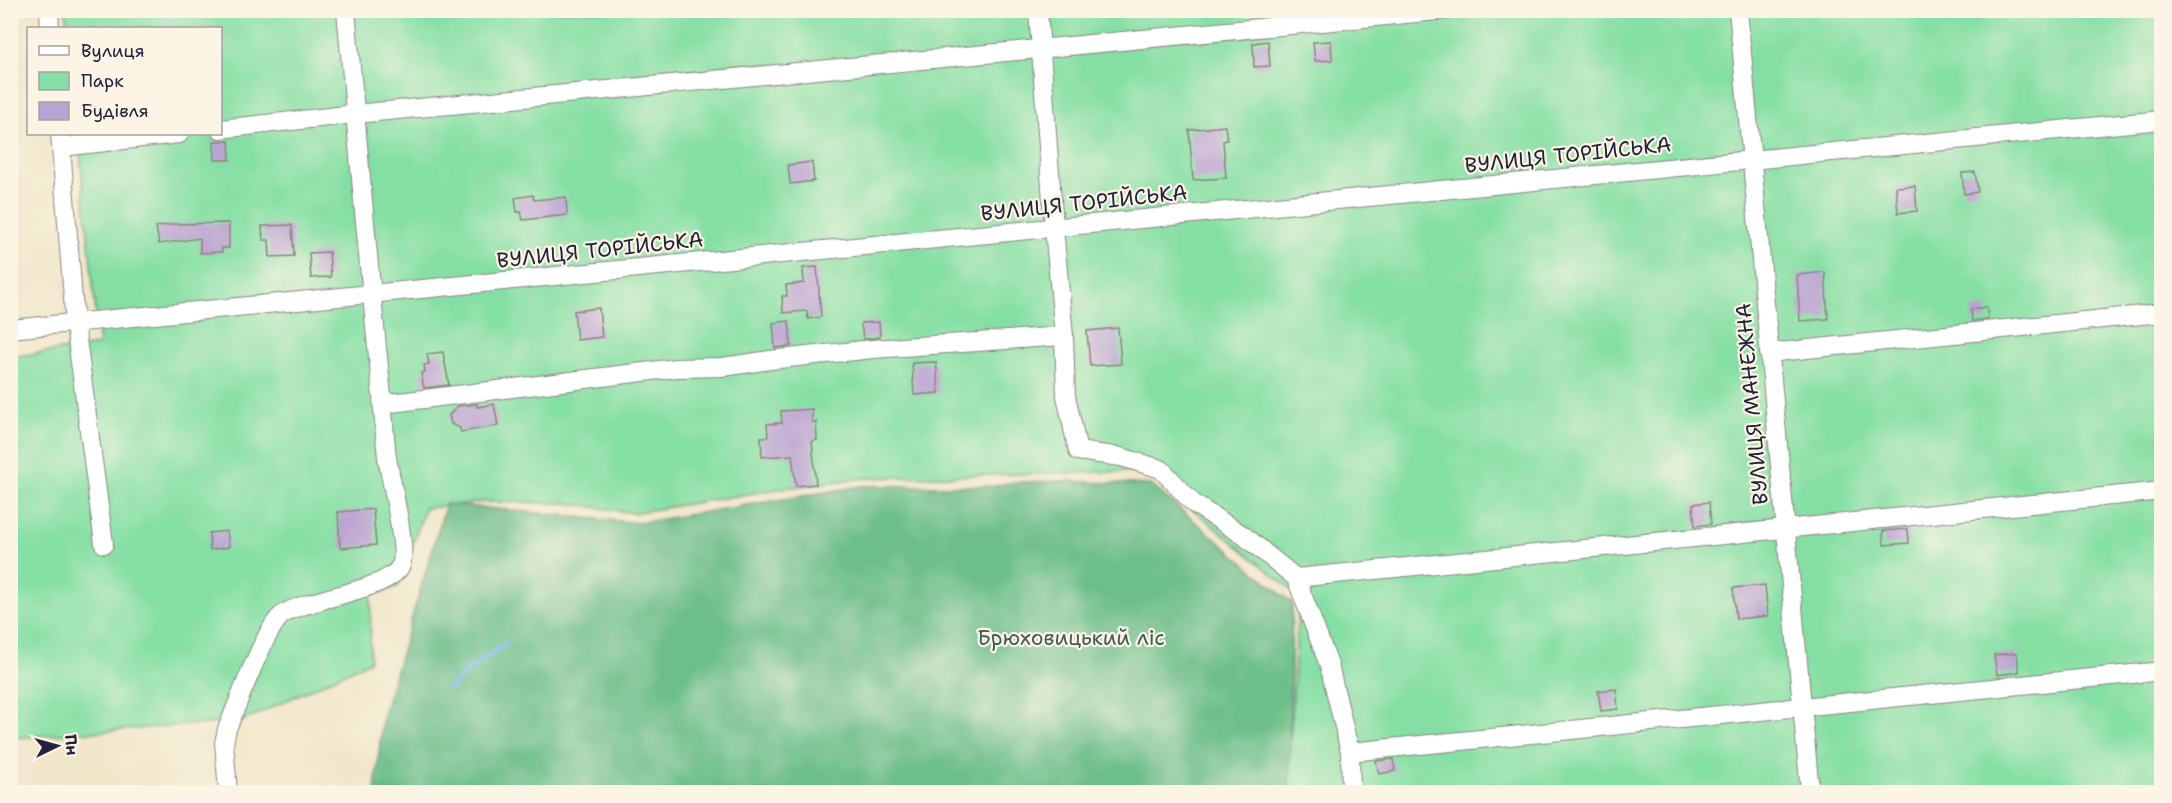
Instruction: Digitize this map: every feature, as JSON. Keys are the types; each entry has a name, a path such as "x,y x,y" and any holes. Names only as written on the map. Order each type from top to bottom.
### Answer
{"street":[{"path":"49,10 51,27"},
{"path":"228,792 224,759 227,729 263,644 276,621 292,609 344,594 383,579 397,571 402,562 402,543 387,456 346,10"},
{"path":"1038,10 1064,336 1066,396 1078,451 1121,457 1161,469 1194,504 1242,535 1296,578 1329,665 1350,752 1351,792"},
{"path":"222,129 355,114 1448,10"},
{"name":"ВУЛИЦЯ МАНЕЖНА","path":"1738,10 1810,792"},
{"name":"ВУЛИЦЯ ТОРІЙСЬКА","path":"10,329 2162,120"},
{"path":"104,544 75,324 60,140 159,135"},
{"path":"1769,353 2162,313"},
{"path":"383,404 676,368 723,367 873,349 1064,336"},
{"path":"1296,578 2162,491"},
{"path":"1350,752 2162,671"}],"green space":[{"path":"66,11 2161,11 2161,792 1287,792 1299,596 1146,471 864,478 784,488 633,513 567,503 483,502 425,508 398,587 371,595 370,661 243,721 11,738 10,357 99,345 78,135 222,135 222,27 67,27"},
{"name":"Брюховицький ліс","path":"1064,481 1151,485 1292,603 1289,792 375,792 383,714 446,504 639,523 862,486 993,486 1015,482"}],"building":[{"path":"1268,41 1270,66 1254,67 1253,43"},
{"path":"1331,41 1332,60 1315,61 1313,42"},
{"path":"1225,126 1227,140 1223,141 1226,178 1193,180 1189,130"},
{"path":"214,141 229,141 230,160 215,160"},
{"path":"812,162 814,181 790,184 788,165"},
{"path":"1975,172 1978,192 1964,194 1962,173"},
{"path":"1915,186 1917,211 1898,213 1896,187"},
{"path":"533,195 534,200 566,197 567,215 523,220 521,212 517,212 515,198"},
{"path":"229,223 229,248 222,248 222,252 200,253 200,238 159,244 156,227 174,224"},
{"path":"292,225 294,256 270,257 269,240 263,240 262,226"},
{"path":"329,252 331,277 311,278 309,253"},
{"path":"817,267 821,317 808,319 807,311 783,313 782,296 787,296 786,285 804,283 803,268"},
{"path":"1825,272 1828,319 1800,321 1797,275"},
{"path":"1987,307 1988,319 1972,321 1971,309"},
{"path":"599,308 602,337 577,340 574,311"},
{"path":"789,321 791,346 775,348 773,323"},
{"path":"879,322 880,337 863,339 861,323"},
{"path":"1118,328 1121,364 1090,366 1087,331"},
{"path":"443,352 449,385 424,388 421,373 425,372 424,365 429,364 427,354"},
{"path":"936,362 939,393 914,395 912,363"},
{"path":"477,404 477,407 494,404 498,426 461,432 460,428 451,424 449,415 458,406"},
{"path":"812,409 812,422 816,422 817,440 812,441 816,484 796,486 792,455 762,457 761,437 768,437 767,424 782,423 781,411"},
{"path":"1709,502 1711,524 1695,526 1693,504"},
{"path":"373,509 376,545 340,548 338,512"},
{"path":"1908,529 1909,543 1884,545 1883,531"},
{"path":"227,531 229,547 210,550 209,533"},
{"path":"1765,585 1768,616 1736,619 1733,588"},
{"path":"2017,653 2019,672 1997,675 1994,655"},
{"path":"1616,689 1618,709 1601,711 1598,691"},
{"path":"1393,759 1395,771 1379,774 1376,761"}],"waterway":[{"path":"449,689 469,669 507,643"}]}
